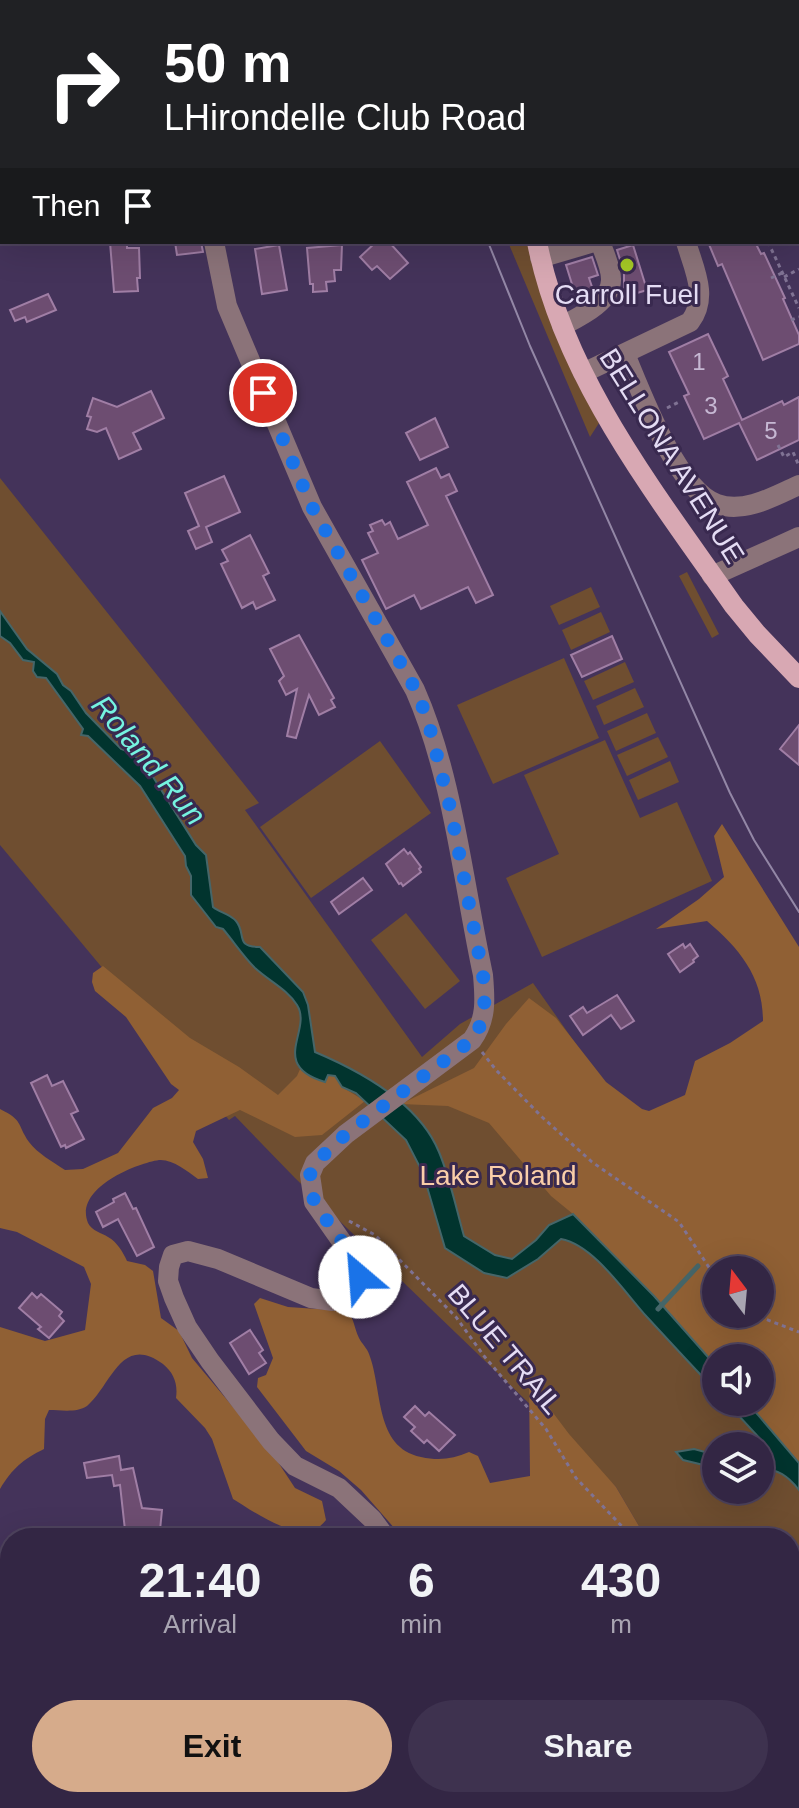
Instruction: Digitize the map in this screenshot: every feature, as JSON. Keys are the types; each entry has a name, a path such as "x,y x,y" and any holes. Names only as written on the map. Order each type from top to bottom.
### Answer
{"main road":[{"name":"BELLONA AVENUE","path":"538,250 562,326 583,373 616,431 712,576 757,634 799,678"}],"street":[{"path":"214,244 227,306 312,507 413,685 427,717 450,807 486,1003 483,1019 472,1040 346,1134 315,1163 310,1175 314,1202 354,1259 360,1277 353,1296 333,1301 311,1298 218,1259 188,1251 173,1255 168,1281 187,1327 271,1441 295,1466 339,1488 379,1528"},
{"path":"538,250 582,244"},
{"path":"562,326 591,309 610,286 612,278 598,244"},
{"path":"583,373 690,322 696,314 700,289 687,244"},
{"path":"625,354 678,467 703,497 718,505 739,506 760,503 799,485"},
{"path":"712,576 799,537"}],"path":[{"path":"769,244 799,308"},
{"path":"771,278 799,269"},
{"path":"791,320 799,317"},
{"path":"778,445 784,457 793,452 799,466"},
{"path":"472,1040 514,1089 592,1162 679,1222 702,1257"},
{"name":"BLUE TRAIL","path":"323,1218 332,1216 359,1224 375,1235 456,1317 484,1356 546,1429 576,1478 624,1528"},
{"path":"774,1322 799,1332"}],"green space":[{"path":"509,244 529,244 558,335 599,423 590,437"},
{"name":"Lake Roland","path":"0,478 259,803 245,810 422,1057 460,1024 533,983 642,1138 799,1020 799,1528 640,1528 616,1487 295,1178 235,1116 229,1120 0,845"},
{"path":"687,572 719,634 712,638 679,576"},
{"path":"591,587 600,607 559,625 550,606"},
{"path":"601,612 610,632 571,650 562,630"},
{"path":"564,658 599,738 493,784 457,705"},
{"path":"625,662 634,682 593,700 584,681"},
{"path":"635,688 644,707 604,725 596,706"},
{"path":"647,713 656,733 616,751 607,731"},
{"path":"658,737 668,757 627,776 617,755"},
{"path":"605,740 640,818 677,802 712,881 542,957 506,878 559,854 524,775"},
{"path":"380,741 431,813 311,898 260,827"},
{"path":"670,761 679,782 638,800 629,780"},
{"path":"406,913 460,981 425,1009 371,940"}],"shaded area":[{"path":"0,611 27,649 57,674 86,713 121,749 132,753 148,769 196,845 206,855 213,907 233,918 244,942 260,947 303,992 315,1052 369,1079 418,1118 439,1152 464,1236 495,1255 512,1259 549,1225 573,1214 654,1296 702,1350 702,1376 608,1271 573,1243 561,1239 538,1259 507,1278 484,1273 445,1248 423,1173 406,1140 356,1093 342,1087 335,1076 328,1075 325,1082 308,1075 299,1066 295,1057 300,1015 293,999 246,959 191,895 191,876 185,856 140,786 88,736 81,735 83,729 46,678 37,677 33,671 34,662 23,660 0,636"},
{"path":"722,824 799,947 799,1463 759,1416 774,1416 774,1344 702,1344 702,1350 654,1296 573,1214 551,1196 489,1123 448,1106 401,1104 474,1068 529,998 556,1018 606,1082 642,1109 649,1111 685,1095 695,1061 763,1021 754,977 730,942 707,921 656,929 724,877 714,836"},
{"path":"103,966 190,1038 278,1095 297,1076 301,1067 313,1078 325,1082 328,1075 335,1076 342,1087 365,1101 322,1135 295,1137 240,1110 196,1131 193,1142 203,1159 208,1178 198,1179 169,1161 148,1162 109,1180 90,1199 86,1211 90,1226 114,1242 127,1261 145,1265 153,1271 161,1318 179,1331 192,1358 274,1456 295,1488 322,1501 326,1520 317,1528 280,1526 233,1499 212,1439 176,1398 176,1383 170,1371 149,1356 127,1358 87,1406 79,1410 49,1410 45,1419 44,1449 19,1465 0,1489 0,1327 45,1341 85,1330 91,1284 84,1267 17,1232 0,1228 0,1109 16,1120 36,1150 65,1170 83,1169 118,1153 153,1108 172,1098 179,1090 171,1084 126,1017 95,991 93,973"},
{"path":"260,1298 288,1307 347,1311 369,1354 383,1415 395,1442 406,1451 428,1458 446,1459 469,1452 478,1456 490,1483 530,1476 529,1381 569,1434 616,1487 640,1528 394,1528 361,1490 339,1471 306,1451 257,1387 258,1378 266,1375 273,1358 254,1304"},
{"path":"739,1416 759,1416 773,1432 754,1432"},
{"path":"774,1434 799,1463 799,1490 774,1471"},
{"path":"694,1449 702,1451 702,1465 683,1460 676,1452"}],"building":[{"path":"110,244 139,248 138,291 114,292"},
{"path":"175,244 201,244 203,252 177,255"},
{"path":"374,244 391,244 408,263 390,279 377,266 372,270 360,257"},
{"path":"709,244 756,244 761,254 764,253 785,298 799,335 799,344 763,360 722,264 718,266"},
{"path":"279,245 287,290 262,294 255,249"},
{"path":"342,245 341,270 334,270 335,281 326,282 327,291 313,292 307,248"},
{"name":"Carroll Fuel","path":"633,245 647,290 624,297 624,272 617,250"},
{"name":"Carroll Fuel","path":"592,257 598,275 589,278 593,290 576,297 566,265"},
{"path":"48,294 56,310 27,322 25,317 15,321 10,310"},
{"path":"708,334 728,376 723,379 742,420 782,401 784,405 799,397 799,440 757,460 739,423 704,439 684,396 689,394 669,352"},
{"path":"151,391 164,418 133,433 141,449 119,459 106,428 97,432 87,429 91,417 87,416 93,398 117,407"},
{"path":"435,418 448,447 420,460 406,433"},
{"path":"436,468 441,478 449,474 457,491 446,496 493,595 476,603 468,587 421,609 414,595 386,609 362,560 378,553 368,533 373,531 370,525 382,520 385,525 390,522 398,539 428,525 407,482"},
{"path":"224,476 240,512 206,527 212,542 196,549 188,531 199,526 185,493"},
{"path":"250,535 269,573 263,576 275,600 256,609 253,602 242,608 221,564 228,561 222,550"},
{"path":"299,635 334,698 331,700 335,707 319,715 309,695 296,738 287,736 297,689 286,695 279,681 284,676 270,649"},
{"path":"612,636 622,659 582,677 571,655"},
{"path":"799,725 799,765 780,749"},
{"path":"404,849 408,854 410,852 421,867 421,872 403,886 386,864"},
{"path":"363,878 372,890 339,914 331,902"},
{"path":"683,944 685,948 690,944 698,956 680,972 668,954"},
{"path":"617,995 634,1021 621,1029 611,1015 583,1035 570,1016 583,1007 587,1013"},
{"path":"47,1075 52,1086 63,1081 78,1111 71,1114 84,1139 66,1148 65,1145 61,1147 31,1083"},
{"path":"125,1193 133,1209 136,1208 154,1247 137,1256 118,1219 103,1227 96,1212"},
{"path":"32,1293 37,1298 41,1294 62,1312 59,1316 64,1321 49,1338 19,1308"},
{"path":"250,1330 263,1350 259,1353 266,1363 249,1374 230,1343"},
{"path":"415,1406 425,1416 429,1412 455,1435 439,1451 411,1431 415,1427 404,1417"},
{"path":"119,1456 121,1470 133,1468 142,1508 162,1510 160,1528 125,1528 120,1485 114,1486 112,1475 87,1478 84,1463"}],"waterway":[{"path":"658,1309 698,1266"}],"tram line":[{"path":"489,244 530,346 730,793 754,840 799,912"}],"place":[{"name":"Carroll Fuel","path":"627,265"}],"route":[{"path":"263,393 312,507 377,627 413,685 427,717 450,807 483,975 486,1003 479,1030 472,1040 346,1134 315,1163 310,1175 314,1202 354,1259 360,1277"}],"water label":[{"name":"Roland Run","path":"149,760"}]}
